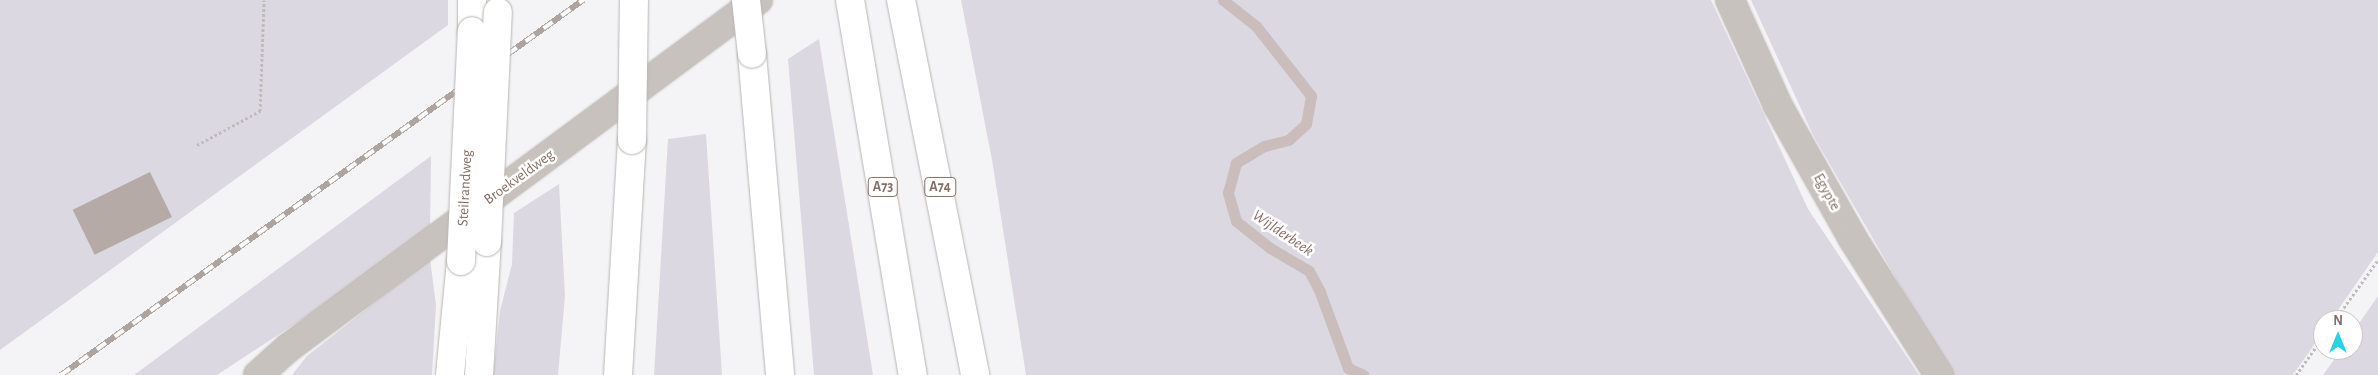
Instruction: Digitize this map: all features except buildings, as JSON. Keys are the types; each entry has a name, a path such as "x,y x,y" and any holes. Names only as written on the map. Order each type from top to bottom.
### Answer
{"main road":[{"name":"Steilrandweg","path":"450,375 461,261 472,0"},
{"path":"618,375 632,140 634,0"},
{"path":"746,0 780,375"},
{"name":"A73","path":"850,0 913,375"},
{"name":"A74","path":"901,0 975,375"},
{"name":"Steilrandweg","path":"480,375 498,6"}],"street":[{"name":"Broekveldweg","path":"258,375 296,342 758,0"},
{"name":"Egypte","path":"1730,0 1783,114 1853,239 1939,375"}],"path":[{"path":"197,145 260,111 264,0"},
{"path":"2342,310 2378,260"},
{"path":"2296,375 2313,351"}],"shaded area":[{"path":"0,0 448,0 448,25 0,350"},
{"path":"961,0 1711,0 1808,209 1919,375 1026,375 992,160"},
{"path":"1751,0 2378,0 2378,252 2338,310 2313,310 2313,346 2293,375 1952,375 1813,135"},
{"path":"819,39 873,375 814,375 788,59"},
{"path":"706,134 722,375 654,375 668,139"},
{"path":"431,156 430,235 217,375 134,375"},
{"path":"559,184 565,296 558,375 493,375 500,311 512,264 514,213"},
{"path":"430,259 436,305 432,375 292,375 307,356"},
{"path":"2378,296 2378,375 2323,375 2334,360 2363,360 2363,318"}],"waterway":[{"name":"Wijlderbeek","path":"1223,0 1256,26 1311,96 1306,124 1288,140 1264,146 1236,163 1228,193 1236,221 1270,248 1309,271 1320,292 1348,368 1364,375"}],"railway":[{"path":"61,375 583,0"}]}
